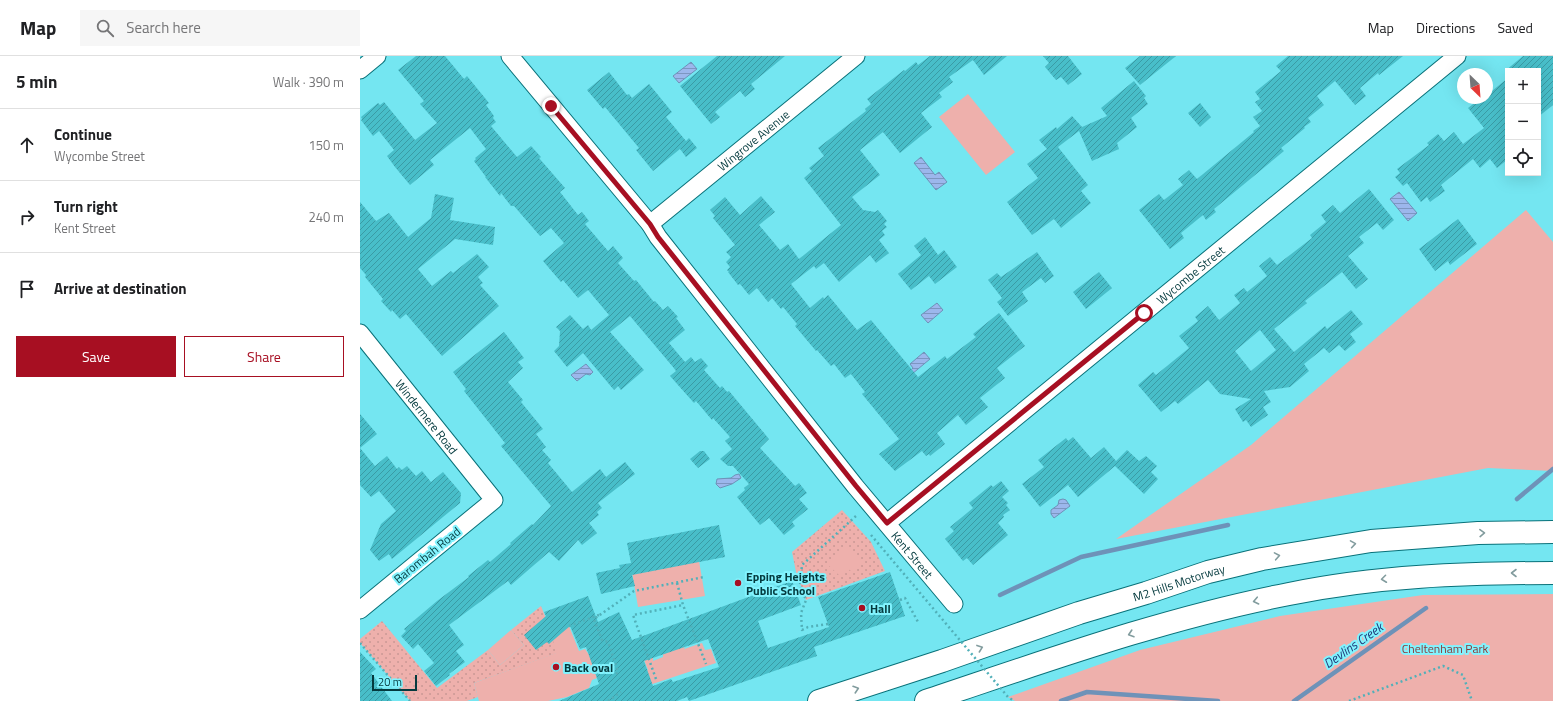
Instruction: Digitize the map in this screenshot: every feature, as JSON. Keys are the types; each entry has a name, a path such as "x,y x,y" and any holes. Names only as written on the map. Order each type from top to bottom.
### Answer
{"highway":[{"name":"M2 Hills Motorway","path":"819,701 942,662 1079,613 1146,593 1208,572 1262,559 1371,541 1478,533 1553,532"},
{"path":"926,701 1163,624 1226,607 1290,593 1342,584 1402,578 1493,573 1553,573"}],"street":[{"path":"360,70 377,56"},
{"name":"Kent Street","path":"510,56 650,224 658,237 856,486 954,604"},
{"name":"Wingrove Avenue","path":"650,224 856,56"},
{"name":"Wycombe Street","path":"887,523 1457,56"},
{"name":"Windermere Road","path":"360,333 494,500"},
{"name":"Barombah Road","path":"360,610 494,500"}],"path":[{"path":"828,624 808,627 802,630 801,612 806,600 800,585 802,564 856,516"},
{"path":"871,535 1008,697 1014,701"},
{"path":"616,674 618,671 608,642 602,640 594,619 634,591 704,578"},
{"path":"677,583 683,605 706,664"},
{"path":"900,600 905,598 918,622"},
{"path":"656,680 633,615 683,605"},
{"path":"569,626 603,614"},
{"path":"360,643 410,701"},
{"path":"1349,701 1442,666 1463,675 1472,701"},
{"path":"608,701 621,692"}],"green space":[{"path":"968,94 1015,152 986,175 939,117"},
{"path":"1526,210 1553,242 1553,471 1488,468 1116,539 1251,445"},
{"path":"842,510 871,542 885,571 806,600 796,572 792,552"},
{"path":"845,546 861,561 851,571 848,569 841,577 827,564"},
{"path":"699,561 705,596 638,607 632,572"},
{"name":"Cheltenham Park","path":"1553,594 1553,701 1015,701 1008,697 1140,650 1280,616 1423,595"},
{"path":"541,606 551,631 557,653 474,683 478,697 467,701 410,701 360,643 360,639 382,621 437,688 488,650 500,665 524,645 511,630"},
{"name":"Back oval","path":"569,626 579,651 585,649 590,656 597,678 592,680 589,688 567,697 548,701 479,701 474,683 556,653 551,631"},
{"path":"511,630 524,645 500,665 488,650"},
{"path":"702,643 705,650 711,649 716,663 622,694 626,677 648,670 642,655 653,658 653,661 663,657 663,654 685,646 684,649"}],"water":[{"path":"691,62 697,69 679,83 673,76"},
{"path":"921,157 935,175 939,172 947,182 936,190 914,163"},
{"path":"1399,192 1417,213 1408,221 1390,199"},
{"path":"937,303 943,310 928,323 921,315"},
{"path":"924,352 930,359 912,374 910,371 913,368 910,364"},
{"path":"586,364 593,372 590,375 586,374 577,381 571,375"},
{"path":"739,474 741,478 732,484 720,488 716,484 717,479 731,478"},
{"path":"1059,500 1066,500 1070,506 1054,518 1051,514 1051,510 1058,505"}],"building":[{"path":"416,56 445,56 464,79 467,76 489,103 486,105 494,116 493,118 496,122 491,126 517,157 531,146 541,157 539,158 565,188 560,192 578,215 582,212 589,221 585,224 608,251 613,246 623,258 618,263 634,281 636,280 654,302 655,301 663,310 668,306 678,317 676,318 685,330 669,343 685,362 691,357 695,362 701,358 708,366 704,370 720,388 722,386 727,392 729,391 769,439 760,448 795,486 799,483 807,493 799,499 808,509 792,522 795,526 784,535 769,518 760,525 737,497 749,484 733,466 728,466 720,459 732,449 725,441 730,437 713,418 712,420 696,401 694,403 670,376 676,371 630,316 610,332 644,370 621,390 618,386 614,390 583,353 567,367 554,351 559,346 560,331 556,327 570,315 583,329 588,325 591,330 609,315 588,290 578,298 563,280 561,282 543,261 564,243 551,228 540,236 514,206 511,206 501,193 500,196 474,161 476,159 475,158 486,149 470,128 430,160 434,165 410,185 395,167 387,156 394,150 379,131 373,136 361,120 361,117 378,103 380,105 384,102 415,140 437,123 420,104 424,101 398,70"},
{"path":"717,56 785,56 751,84 755,89 745,97 740,91 715,112 720,117 711,124 680,86"},
{"path":"930,56 1007,56 984,75 973,60 949,77 953,82 939,93 942,97 921,113 932,127 900,153 883,132 860,150 880,175 852,197 863,210 875,212 878,210 887,221 884,224 887,227 882,231 885,235 879,240 889,253 876,263 870,255 839,282 824,263 816,269 814,266 791,284 810,308 823,297 824,299 828,295 857,330 871,320 918,377 945,356 947,359 976,337 973,334 999,313 1025,346 997,368 1005,378 980,398 988,407 966,425 958,415 937,433 945,444 930,456 929,454 926,456 922,451 895,471 879,454 899,439 862,394 865,392 851,374 845,378 834,364 831,366 795,326 797,324 783,307 781,309 772,298 768,302 757,288 749,295 740,284 738,285 728,272 727,270 730,267 726,262 731,257 726,252 735,245 713,218 715,216 710,210 725,197 740,215 761,196 775,212 759,225 780,250 788,244 799,259 841,225 804,178 812,171 809,168 824,156 818,148 866,111 865,109 871,104 867,99 904,70 905,71 916,62 918,65"},
{"path":"1043,56 1068,56 1082,74 1068,85 1061,77 1056,80 1045,67 1049,63"},
{"path":"1140,56 1176,56 1140,85 1125,68"},
{"path":"1288,56 1403,56 1379,75 1378,73 1360,88 1366,96 1355,105 1335,81 1317,96 1324,105 1308,118 1311,122 1304,127 1305,128 1281,148 1284,151 1214,209 1216,212 1206,220 1203,215 1181,233 1184,238 1170,249 1139,210 1159,194 1164,200 1183,185 1178,179 1189,170 1197,179 1260,126 1253,117 1262,111 1255,102 1260,99 1255,92 1281,71 1276,66"},
{"path":"1523,56 1553,56 1553,105 1541,115 1541,68 1509,68"},
{"path":"609,72 627,95 629,94 632,98 649,84 672,112 666,117 686,141 689,138 697,148 686,157 680,149 653,171 636,150 639,148 605,107 603,109 587,90"},
{"path":"1505,80 1505,161 1497,168 1490,159 1480,168 1473,159 1441,185 1445,191 1430,202 1427,197 1421,202 1407,183 1403,186 1395,177 1400,173 1397,169 1429,145 1427,143 1438,134 1444,141 1454,132 1463,144 1484,128 1468,108 1473,104 1493,104 1493,90"},
{"path":"1134,81 1146,96 1144,98 1148,104 1131,118 1137,127 1117,143 1119,149 1092,161 1079,131 1058,147 1088,185 1081,191 1091,203 1061,228 1054,219 1032,235 1007,202 1038,178 1027,164 1047,149 1039,140 1056,127 1057,129 1072,116 1082,127 1107,116 1101,108"},
{"path":"1200,103 1211,117 1200,127 1188,113"},
{"path":"1369,189 1394,220 1383,230 1377,223 1359,237 1364,243 1348,256 1368,279 1356,289 1342,272 1305,301 1307,303 1274,329 1294,352 1325,326 1327,329 1351,310 1363,324 1350,334 1356,342 1345,351 1339,345 1329,353 1324,348 1304,364 1309,371 1290,387 1264,391 1271,402 1263,407 1268,415 1251,427 1246,420 1243,422 1235,409 1251,399 1220,394 1208,380 1178,404 1175,401 1161,412 1138,385 1153,372 1156,375 1189,348 1179,336 1198,321 1195,317 1208,306 1219,320 1240,303 1234,295 1244,288 1247,292 1267,276 1259,266 1270,257 1277,265 1312,238 1310,235 1326,222 1321,215 1333,205 1340,213","holes":["1260,330 1276,350 1251,371 1235,351"]},
{"path":"435,194 454,198 450,220 495,227 493,245 455,239 418,269 432,286 451,271 453,273 477,254 489,267 478,277 483,283 480,285 499,306 442,356 406,314 400,319 392,310 391,312 381,301 383,299 365,277 366,275 360,268 360,202 376,221 389,213 408,237 431,218"},
{"path":"1458,219 1477,244 1450,265 1448,261 1435,271 1419,249"},
{"path":"925,237 938,255 944,250 957,267 935,284 929,276 911,290 898,274 921,255 914,246"},
{"path":"1037,252 1054,276 1045,283 1041,278 1022,292 1028,301 1008,316 997,302 1002,298 988,280 997,273 1001,277"},
{"path":"1099,272 1112,288 1086,309 1073,292"},
{"path":"504,332 524,358 518,362 523,368 508,382 523,400 521,402 543,429 536,434 546,447 542,450 551,460 548,463 572,492 600,469 606,477 625,462 635,474 598,503 602,508 597,512 599,515 589,523 597,533 582,545 578,540 559,561 549,552 511,585 508,581 449,625 464,645 456,651 465,662 436,686 424,671 434,663 418,644 413,649 401,636 406,631 404,629 488,560 490,562 532,524 533,525 551,506 501,446 505,443 464,391 466,389 453,372"},
{"path":"360,414 377,434 360,448"},
{"path":"1073,437 1091,458 1104,447 1116,461 1127,450 1139,461 1146,456 1157,466 1151,472 1158,479 1144,494 1115,466 1078,497 1068,485 1040,507 1022,484 1044,467 1038,460 1066,438 1068,441"},
{"path":"360,448 375,466 387,456 397,469 399,467 402,470 407,466 416,476 422,471 431,482 443,472 461,493 460,503 392,559 389,554 379,561 370,550 381,524 396,511 379,491 371,497 360,485"},
{"path":"700,451 704,451 710,459 698,468 690,459"},
{"path":"1001,481 1009,491 1002,497 1008,503 1006,505 1010,510 1003,515 1004,517 998,523 1008,535 973,565 967,558 963,561 945,539 954,531 950,527 973,508 969,503 991,485 993,487"},
{"path":"719,525 725,557 632,575 635,586 601,594 596,573 620,568 619,565 631,563 627,543"},
{"path":"890,572 905,616 814,647 817,656 689,701 687,697 677,701 559,701 599,684 586,647 580,649 570,626 549,644 547,642 536,650 524,635 546,616 544,612 588,596 598,622 619,612 632,640 792,581 801,605 758,621 768,648 829,627 818,597","holes":["708,639 719,667 673,682 671,679 653,686 644,661"]},
{"path":"360,652 376,669 371,673 392,701 360,701"}],"waterway":[{"name":"Devlins Creek","path":"1517,499 1553,469"},
{"path":"1000,595 1081,557 1228,525"},
{"name":"Devlins Creek","path":"1294,701 1426,608"},
{"name":"Devlins Creek","path":"1061,701 1087,692 1218,701"}],"place":[{"name":"Epping Heights Public School","path":"738,583"},
{"name":"Hall","path":"862,608"},
{"name":"Back oval","path":"556,667"}],"route":[{"path":"551,106 650,224 658,237 887,523 1144,313"}]}
